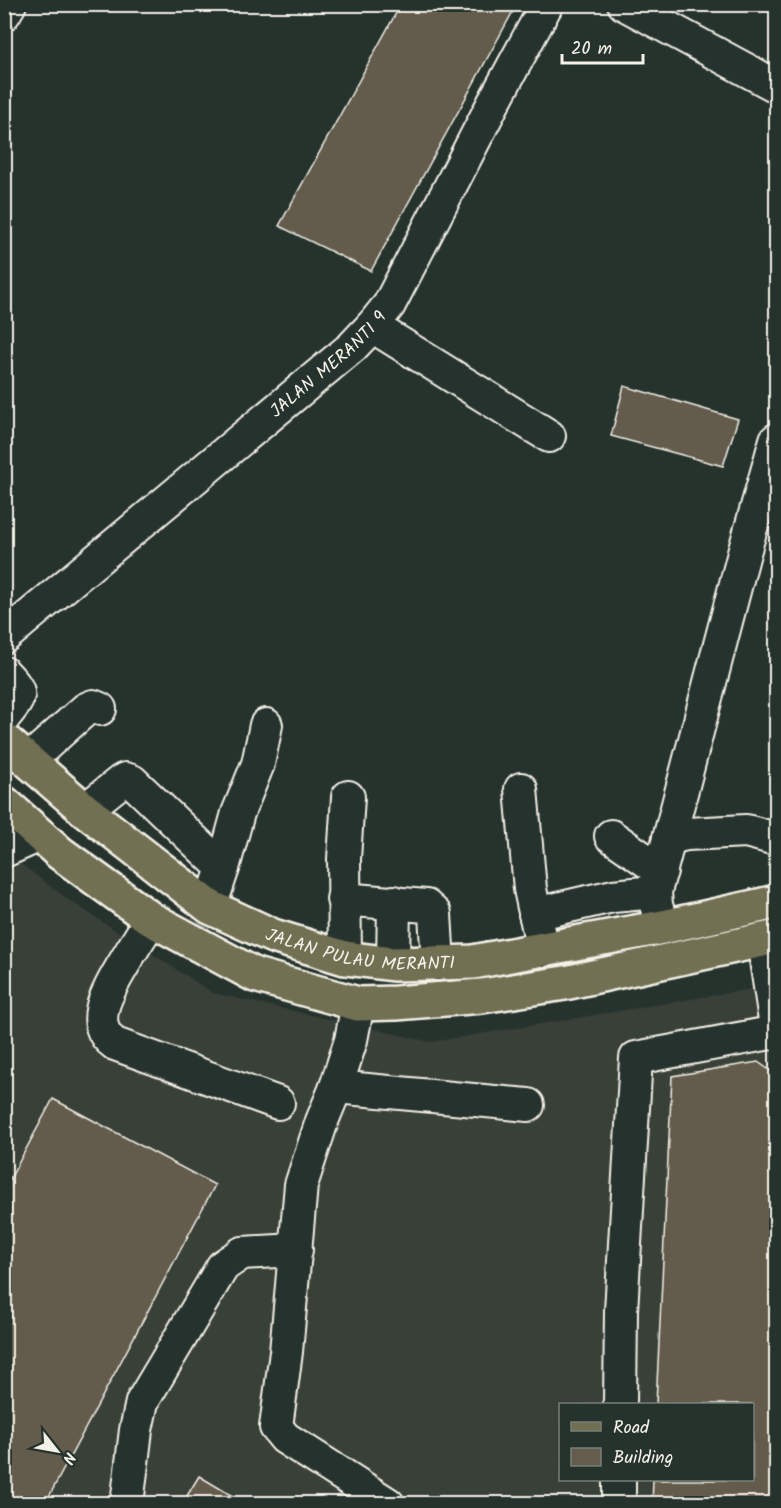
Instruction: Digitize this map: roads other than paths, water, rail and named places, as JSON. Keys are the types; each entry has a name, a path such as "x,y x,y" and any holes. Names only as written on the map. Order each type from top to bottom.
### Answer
{"main road":[{"name":"JALAN PULAU MERANTI","path":"17,750 85,810 210,907 273,936 345,958 393,964 473,962 663,927 777,902"},
{"name":"JALAN PULAU MERANTI","path":"4,803 60,853 151,919 255,975 358,1004 482,996 565,983 770,939"}],"street":[{"path":"4,15 10,4"},
{"name":"JALAN MERANTI 9","path":"4,637 351,347 372,326 389,305 489,110 547,4"},
{"path":"624,4 777,86"},
{"path":"372,326 549,436"},
{"path":"663,927 656,905 658,882 744,553 777,440"},
{"path":"4,673 19,689 20,695 4,717"},
{"path":"17,750 86,709 93,706 100,709"},
{"path":"210,907 238,813 258,764 266,725"},
{"path":"85,810 120,782 125,779 132,781 223,868"},
{"path":"521,789 530,889 543,950"},
{"path":"345,958 343,899 348,797"},
{"path":"669,838 687,834 746,831 777,839"},
{"path":"4,851 40,835"},
{"path":"611,836 658,882"},
{"path":"535,914 612,896 658,882"},
{"path":"343,899 426,906 435,914 438,964"},
{"path":"393,964 394,902"},
{"path":"151,919 106,995 101,1014 103,1033 115,1044 278,1103"},
{"path":"770,939 777,1027"},
{"path":"358,1004 351,1040 301,1185 286,1352 276,1427 285,1438 388,1503"},
{"path":"620,1403 621,1311 636,1058 777,1032"},
{"path":"336,1087 528,1105"},
{"path":"127,1503 136,1430 142,1402 223,1266 242,1253 296,1250"},
{"path":"619,1481 619,1503"}]}
